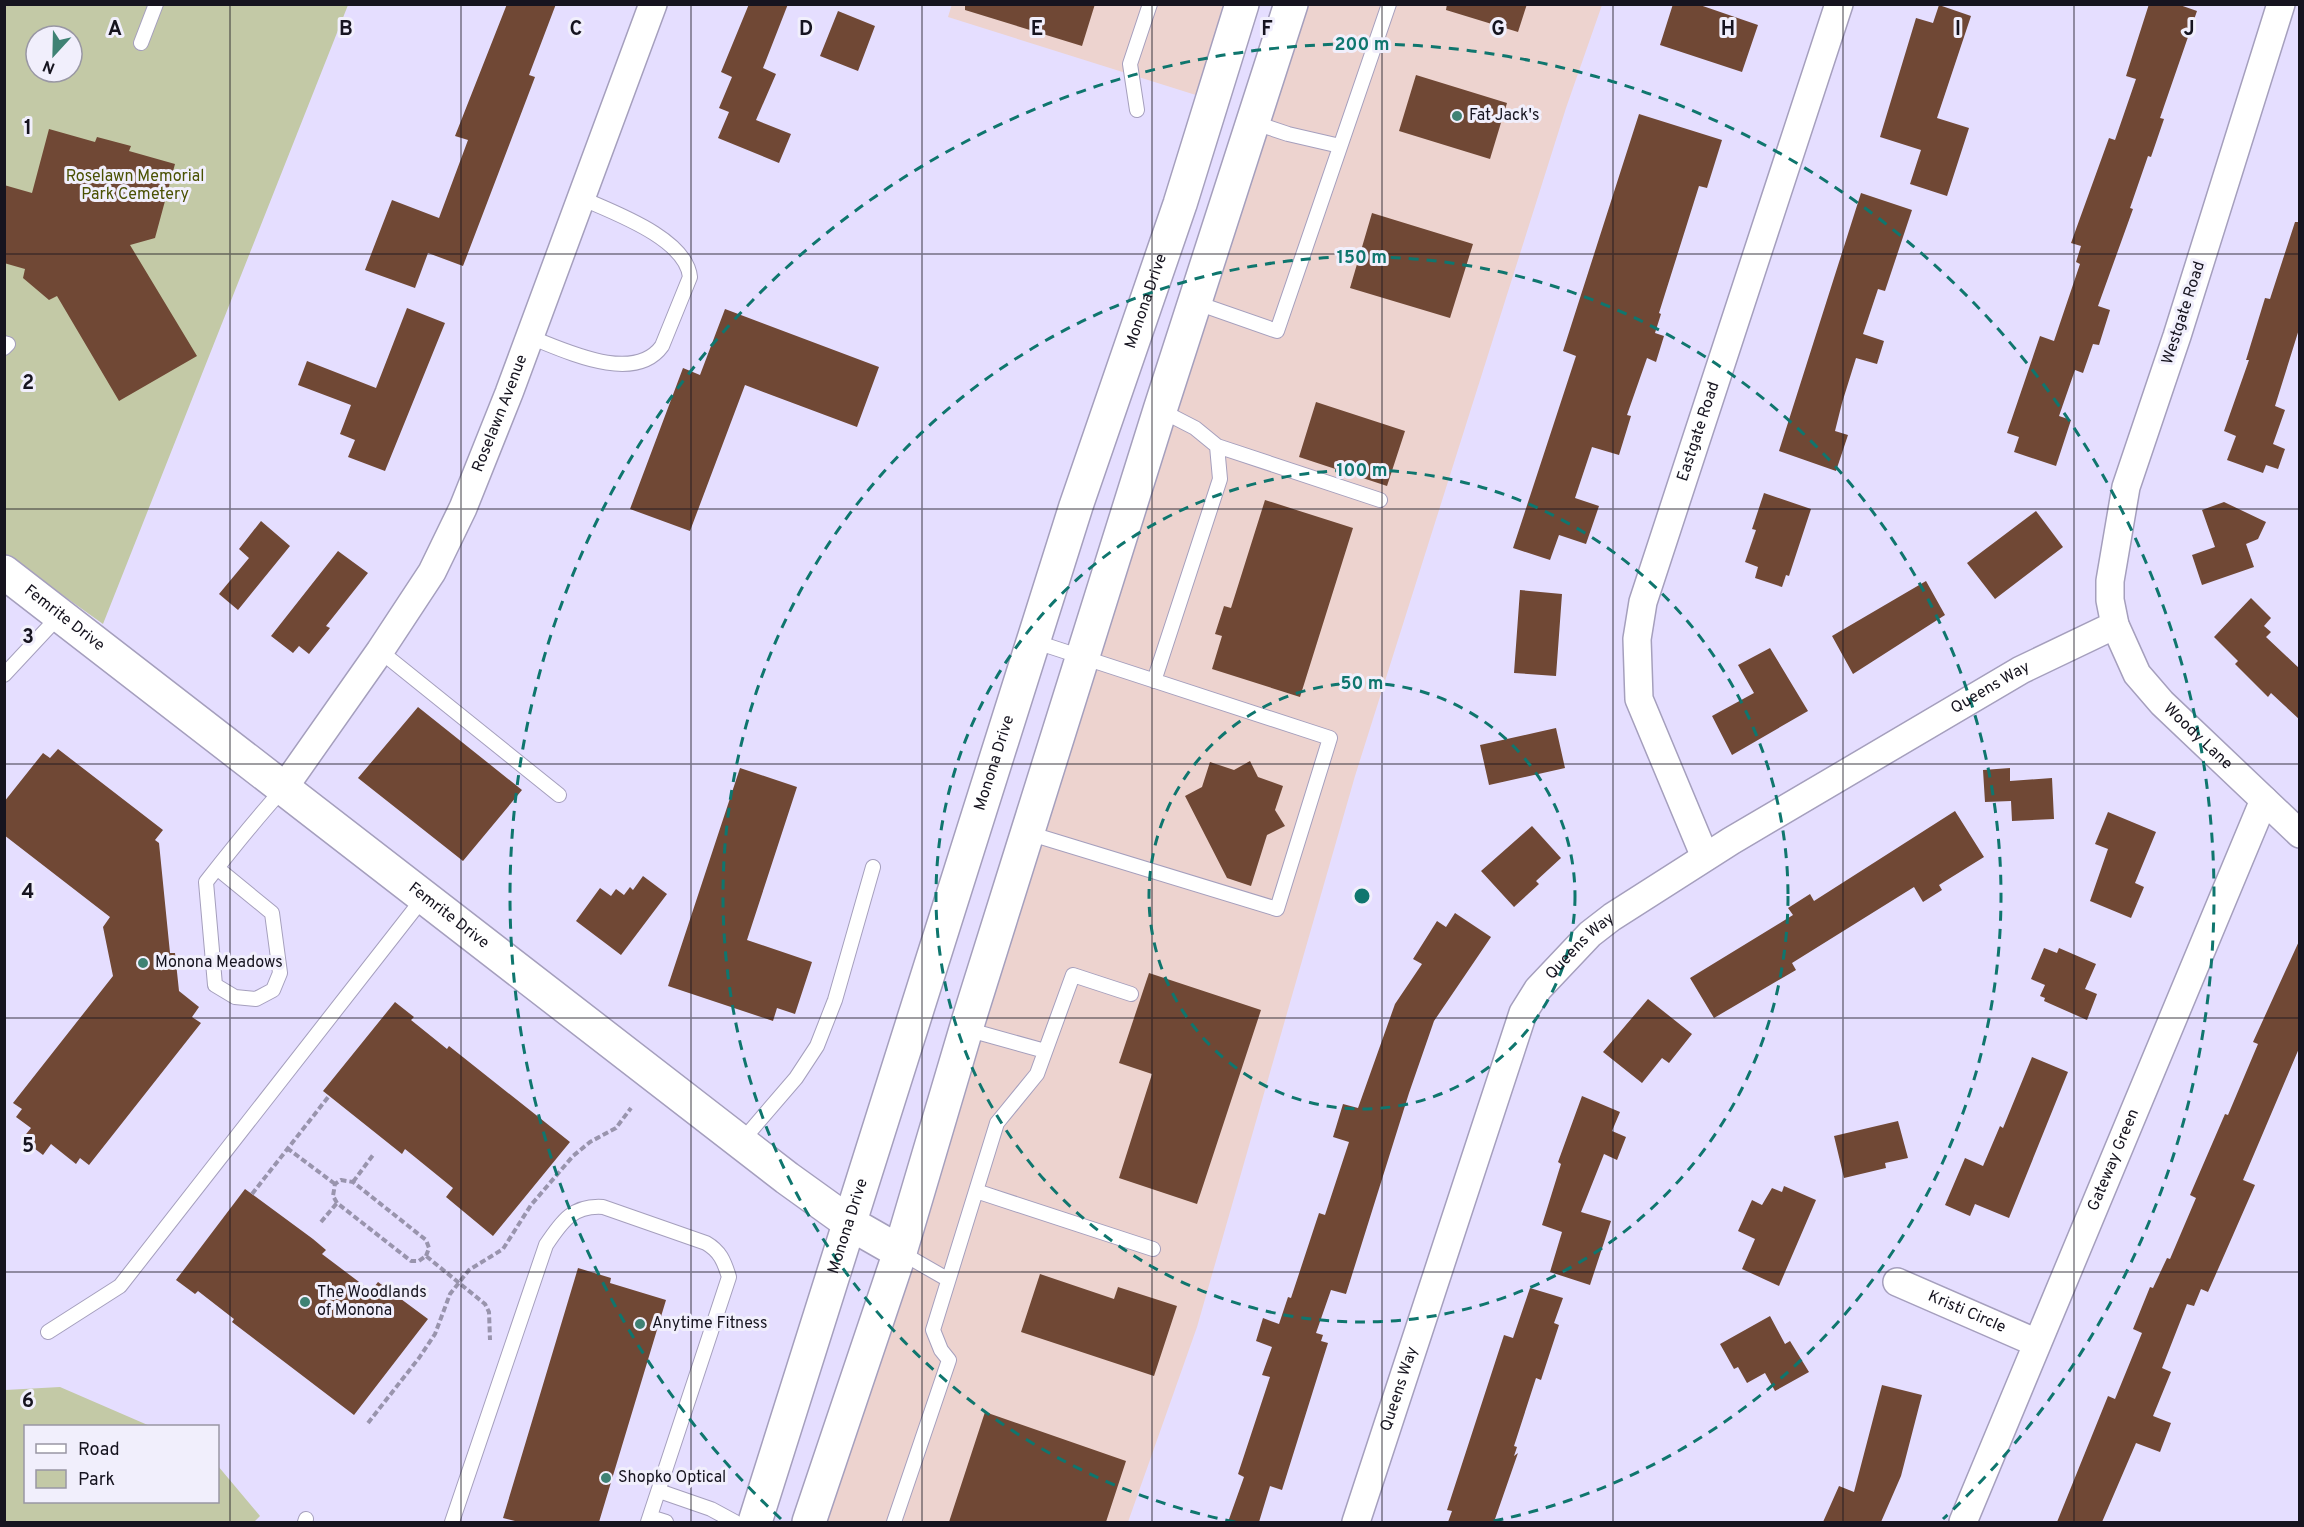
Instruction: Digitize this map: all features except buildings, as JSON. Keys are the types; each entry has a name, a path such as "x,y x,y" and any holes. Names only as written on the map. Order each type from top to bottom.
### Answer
{"street":[{"name":"Roselawn Avenue","path":"283,789 380,651 432,572 463,508 530,336 653,4"},
{"name":"Monona Drive","path":"755,1522 1076,506 1180,204 1242,4"},
{"path":"809,1522 900,1252 966,1029 1082,658 1291,4"},
{"name":"Eastgate Road","path":"1706,857 1639,699 1637,639 1643,602 1839,4"},
{"name":"Westgate Road","path":"2115,625 2110,581 2126,487 2177,336 2280,4"},
{"name":"Femrite Drive","path":"4,572 741,1142 851,1224 900,1252"},
{"name":"Queens Way","path":"1356,1522 1523,1013 1538,989 1590,934 1706,857 2021,670 2115,625"},
{"name":"Woody Lane","path":"2115,625 2137,674 2162,704 2300,834"},
{"name":"Gateway Green","path":"1963,1522 2264,800"},
{"name":"Kristi Circle","path":"1897,1282 2037,1343"}],"lane":[{"path":"141,44 156,4"},
{"path":"1137,110 1130,64 1150,4"},
{"path":"1194,302 1277,331 1389,4"},
{"path":"1252,122 1288,134 1340,146"},
{"path":"530,336 586,359 608,363 642,360 656,354 662,346 690,276 683,260 661,240 637,223 581,198"},
{"path":"4,343 8,344 4,348"},
{"path":"1160,410 1195,428 1217,446 1380,500"},
{"path":"1154,681 1220,479 1217,446"},
{"path":"4,675 60,615"},
{"path":"1028,832 1276,909 1330,738 1033,641"},
{"path":"380,651 559,795"},
{"path":"217,868 272,913 280,973 273,990 256,999 235,998 216,985 206,882 217,868 283,789"},
{"path":"741,1142 796,1078 817,1046 835,1000 873,867"},
{"path":"48,1332 120,1286 424,897"},
{"path":"894,1522 949,1360 941,1350 933,1330 997,1123 1037,1074 1073,975 1131,994"},
{"path":"966,1029 1045,1052"},
{"path":"976,1191 1153,1249"},
{"path":"452,1522 546,1245 559,1225 587,1206 603,1208 706,1243 716,1249 724,1260 729,1277 726,1293 649,1520 666,1522"},
{"path":"900,1252 947,1279"},
{"path":"659,1491 711,1509 735,1522"}],"path":[{"path":"252,1194 329,1096"},
{"path":"368,1423 435,1334 450,1294 459,1282 483,1259 503,1250 531,1205 573,1156 590,1142 616,1128 631,1108"},
{"path":"287,1148 335,1184"},
{"path":"353,1182 373,1155"},
{"path":"341,1180 353,1182 426,1240 429,1248 426,1256 419,1261 411,1261 337,1203 333,1196 335,1184 341,1180"},
{"path":"321,1222 337,1203"},
{"path":"426,1256 485,1304 493,1350 505,1367"}],"shaded area":[{"path":"952,4 1242,5 1199,96 948,17"},
{"path":"1291,5 1602,5 1566,108 1355,776 1197,1327 1128,1522 809,1522"}],"green space":[{"name":"Roselawn Memorial Park Cemetery","path":"5,5 348,5 103,624 5,554"},
{"path":"60,1387 148,1425 24,1425 24,1503 219,1503 219,1467 260,1516 254,1522 5,1522 5,1390"}],"place":[{"name":"Fat Jack's","path":"1457,116"},
{"name":"Monona Meadows","path":"143,963"},
{"name":"The Woodlands of Monona","path":"305,1302"},
{"name":"Anytime Fitness","path":"640,1324"},
{"name":"Shopko Optical","path":"606,1478"}]}
